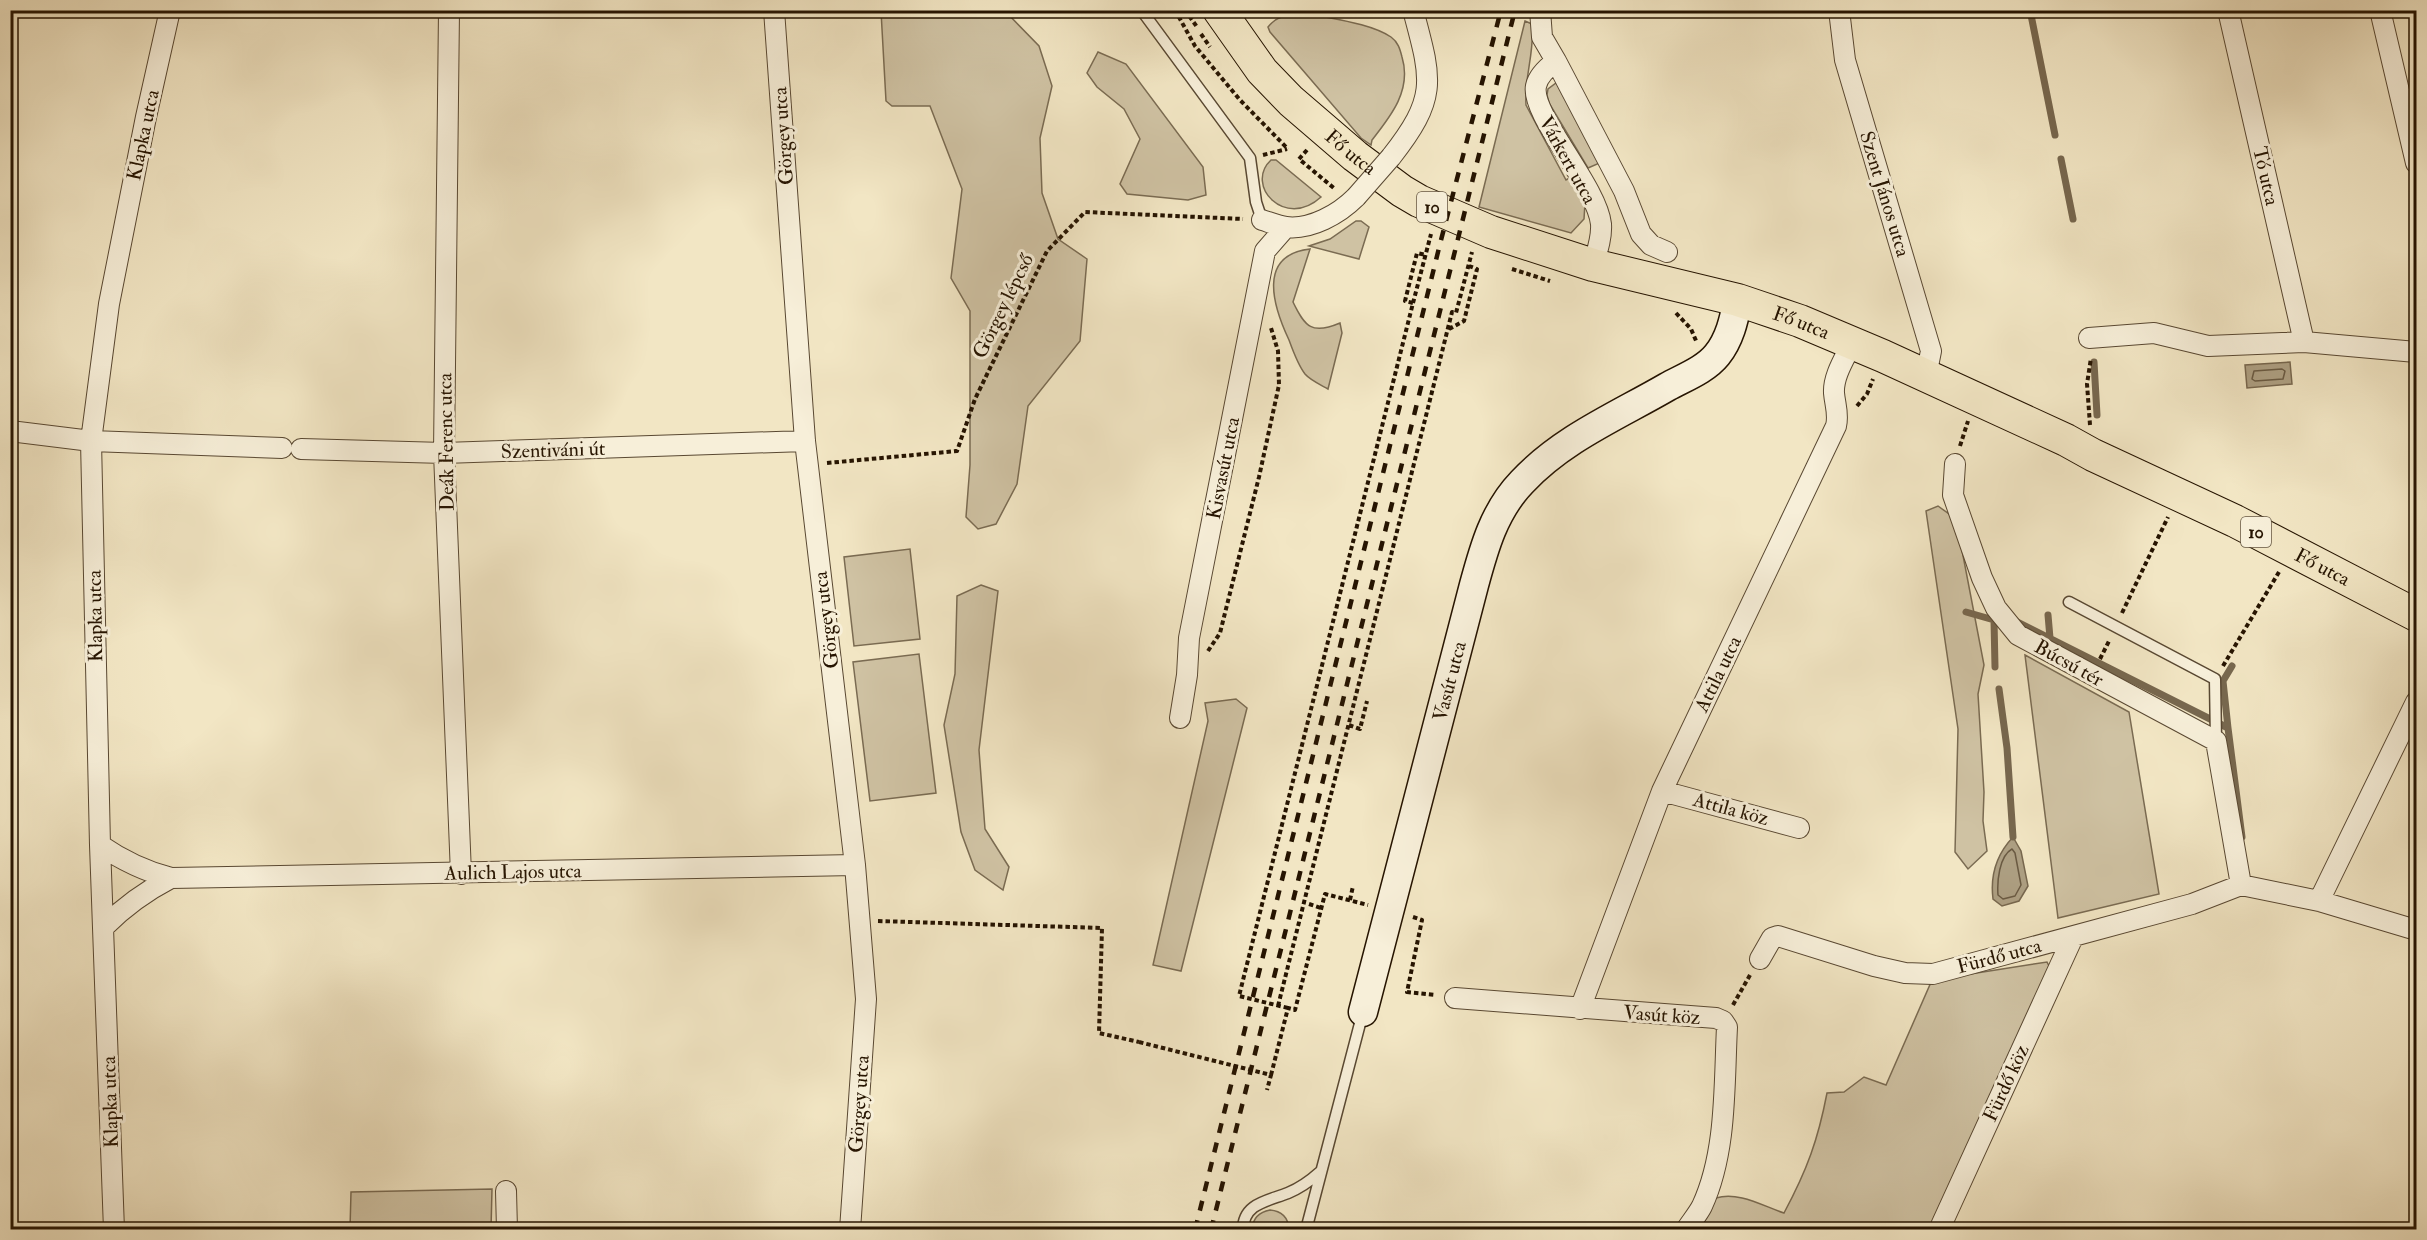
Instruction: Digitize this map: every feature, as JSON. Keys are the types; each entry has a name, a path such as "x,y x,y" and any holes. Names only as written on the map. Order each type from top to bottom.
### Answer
{"main road":[{"name":"Fő utca","path":"1225,12 1262,71 1291,101 1355,156 1402,191 1443,213 1491,232 1593,265 1738,300 1800,321 1883,356 2066,440 2093,455 2179,494 2416,615"}],"street":[{"name":"Klapka utca","path":"114,1230 105,926 100,845 91,441 109,304 170,10"},
{"name":"Deák Ferenc utca","path":"449,10 444,453 461,874"},
{"name":"Görgey utca","path":"774,10 805,441 855,865 866,999 850,1230"},
{"path":"1262,220 1286,227 1319,221 1341,210 1354,200 1391,157 1418,118 1426,97 1428,75 1413,10"},
{"name":"Várkert utca","path":"1540,10 1542,37 1624,191 1641,234 1651,245 1667,252"},
{"name":"Szent János utca","path":"1839,10 1845,60 1931,351 1926,376"},
{"name":"Tó utca","path":"2228,10 2304,342"},
{"path":"2380,10 2416,164"},
{"name":"Várkert utca","path":"1556,61 1546,69 1536,87 1538,106 1592,197 1601,224 1593,265"},
{"name":"Kisvasút utca","path":"1180,718 1187,675 1189,638 1265,251 1286,227"},
{"name":"Vasút utca","path":"1363,1012 1482,557 1493,525 1520,484 1547,457 1583,433 1707,364 1716,356 1726,341 1734,321 1738,300"},
{"path":"2092,347 2154,333 2208,346 2304,342 2416,350"},
{"name":"Attila utca","path":"1580,1009 1662,791 1836,426 1838,417 1834,391 1840,369 1852,343"},
{"name":"Szentiváni út","path":"10,432 91,441 444,453 805,441"},
{"name":"Búcsú tér","path":"1955,464 1953,495 1982,578 1996,608 2018,635 2216,737"},
{"path":"2319,902 2416,702"},
{"path":"2216,737 2241,885 2319,902 2416,930"},
{"name":"Attila köz","path":"1662,791 1799,828"},
{"name":"Aulich Lajos utca","path":"100,845 123,861 144,871 171,878 855,865"},
{"path":"105,926 123,908 171,878"},
{"name":"Fürdő utca","path":"1760,959 1772,938 1778,936 1874,966 1905,973 1933,974 2192,904 2241,885"},
{"name":"Fürdő köz","path":"1939,1230 2073,937"},
{"name":"Vasút köz","path":"1455,998 1716,1018 1723,1021 1727,1027 1726,1048 1716,1160 1702,1207 1686,1230"},
{"path":"506,1191 507,1230"}],"lane":[{"path":"1145,10 1158,33 1250,158 1256,202 1262,220"},
{"path":"2069,602 2215,679 2216,737"},
{"name":"Vasút utca","path":"1306,1230 1363,1012"},
{"path":"1243,1230 1247,1212 1257,1204 1297,1189 1321,1172"}],"path":[{"path":"1175,10 1195,46 1240,100 1288,149 1250,158"},
{"path":"1195,46 1205,40"},
{"path":"1307,150 1299,159 1354,200"},
{"name":"Görgey lépcső","path":"808,465 957,451 975,399 1047,251 1085,212 1262,220"},
{"path":"1431,234 1239,996 1295,1010 1325,894 1422,920 1407,992 1455,998"},
{"path":"1278,1006 1452,312 1456,313 1472,252"},
{"path":"1413,303 1405,300 1417,253 1426,255"},
{"path":"1448,330 1464,321 1477,269 1469,266"},
{"path":"1187,675 1211,648 1220,633 1259,477 1279,385 1278,351 1271,327 1256,302"},
{"path":"1666,308 1684,320 1707,364"},
{"path":"2092,347 2087,384 2093,455"},
{"path":"1838,417 1854,409 1867,394 1883,356"},
{"path":"1955,464 1975,398"},
{"path":"2103,653 2179,494"},
{"path":"2215,679 2279,571 2300,556"},
{"path":"1349,725 1360,729 1367,701"},
{"path":"1350,900 1353,886"},
{"path":"1309,904 1321,908"},
{"path":"886,922 1102,928 1098,1033 1270,1075"},
{"path":"1723,1021 1760,959"},
{"path":"1267,1089 1288,1008"}],"shaded area":[{"path":"881,11 1005,11 1039,46 1052,86 1040,138 1042,193 1058,239 1087,259 1080,341 1028,406 1017,484 996,524 978,529 966,517 970,465 970,311 951,278 962,189 930,106 892,106 886,101"},
{"path":"1306,13 1373,28 1391,37 1398,46 1404,69 1402,91 1398,102 1372,140 1371,145 1361,138 1270,32 1268,27 1276,20 1285,16"},
{"path":"1525,21 1532,24 1533,34 1526,105 1566,180 1571,177 1585,203 1584,219 1571,233 1479,207"},
{"path":"1098,52 1126,64 1203,167 1206,195 1188,200 1127,194 1120,184 1140,139 1124,109 1097,87 1087,73"},
{"path":"1556,83 1561,83 1602,162 1588,168 1549,103 1548,89"},
{"path":"1271,160 1276,160 1321,197 1307,206 1294,209 1272,200 1265,191 1262,181 1264,170"},
{"path":"1356,221 1361,221 1369,227 1359,259 1309,246 1330,239"},
{"path":"1310,249 1293,302 1301,318 1310,326 1323,328 1340,323 1342,333 1328,389 1305,374 1300,366 1283,327 1275,298 1276,271 1282,261 1293,253"},
{"path":"1938,506 1956,519 1984,665 1978,694 1984,792 1983,821 1987,851 1968,869 1955,852 1958,729 1926,511"},
{"path":"910,549 920,639 854,646 844,557"},
{"path":"981,585 998,591 979,750 985,829 1009,867 1003,890 975,870 961,832 944,725 955,674 957,596"},
{"path":"919,654 936,793 870,801 853,662"},
{"path":"2025,655 2129,712 2159,894 2058,918"},
{"path":"1236,699 1247,708 1181,971 1153,965 1208,721 1205,703"},
{"path":"2047,962 2050,968 1929,1229 1697,1230 1716,1198 1724,1196 1750,1200 1784,1213 1811,1154 1827,1093 1844,1092 1864,1077 1886,1085 1932,980"},
{"path":"492,1189 491,1229 350,1229 351,1192"},
{"path":"1270,1210 1284,1215 1289,1229 1252,1229 1257,1216"}],"water":[{"path":"2290,362 2292,384 2247,388 2245,365"},
{"path":"2013,837 2021,851 2028,886 2019,901 2002,906 1993,899 1992,882 1998,858"}],"waterway":[{"path":"2030,10 2055,135"},
{"path":"2061,159 2073,219"},
{"path":"2094,362 2097,415"},
{"path":"1966,612 1994,620 1995,667"},
{"path":"2048,615 2050,638"},
{"path":"2017,622 2228,728 2242,837"},
{"path":"2228,728 2223,681 2232,666"},
{"path":"1999,689 2007,748 2013,837"}],"railway":[{"path":"1195,1230 1440,244 1501,10"},
{"path":"1211,1230 1515,10"}]}
